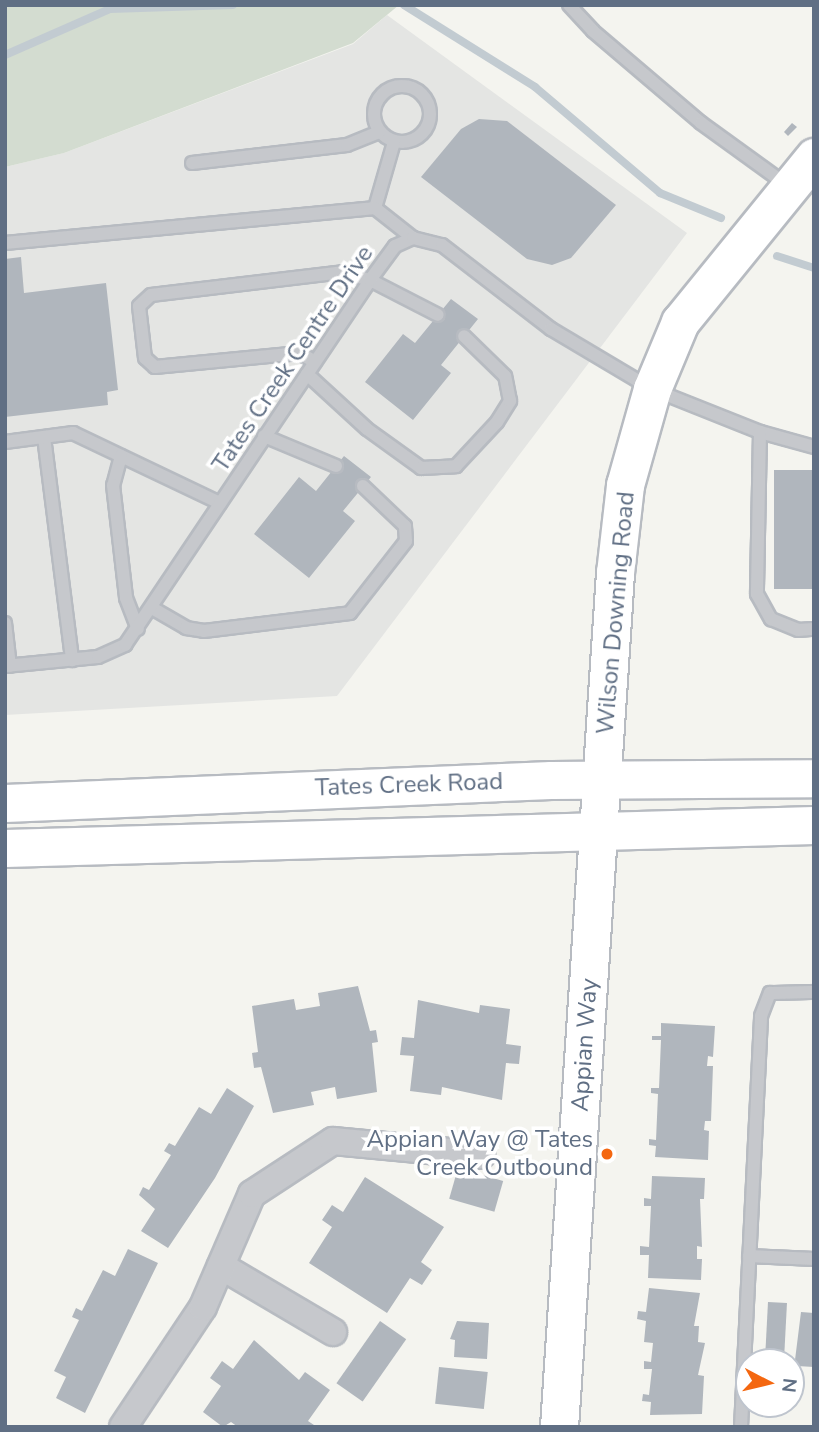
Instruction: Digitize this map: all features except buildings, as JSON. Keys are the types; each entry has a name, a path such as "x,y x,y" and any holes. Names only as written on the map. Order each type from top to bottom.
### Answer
{"main road":[{"name":"Wilson Downing Road","path":"599,830 615,573 625,485 652,389 680,323 814,157"},
{"name":"Tates Creek Road","path":"5,803 602,779 814,778"},
{"name":"Tates Creek Road","path":"5,848 814,825"},
{"name":"Appian Way","path":"559,1427 599,830"}],"street":[{"path":"136,1422 204,1307 252,1194 333,1141 481,1155"},
{"path":"221,1266 334,1332"}],"lane":[{"path":"569,5 593,31 701,123 790,188"},
{"path":"403,86 420,92 430,107 429,124 419,138 394,142 379,132 373,115 386,91 403,86"},
{"path":"192,163 347,145 379,132"},
{"path":"375,208 394,142"},
{"path":"5,243 375,208 413,238 442,245 551,329 652,389 760,432 814,447"},
{"name":"Tates Creek Centre Drive","path":"8,666 72,660 119,651 138,629 370,280 395,246 413,238"},
{"path":"315,362 300,353 155,368 145,358 139,306 151,295 343,272 370,280 438,315"},
{"path":"307,374 367,429 421,468 456,466 497,422 510,401 505,376 464,336"},
{"path":"760,432 755,533 757,594 771,619 798,630 814,629"},
{"path":"5,442 73,433 220,503"},
{"path":"264,436 336,466"},
{"path":"44,437 72,660"},
{"path":"121,456 113,485 126,598 138,629"},
{"path":"152,608 186,628 205,631 349,613 406,541 405,526 363,486"},
{"path":"5,623 8,666"},
{"path":"741,1427 761,1016 770,993 814,992"},
{"path":"749,1256 814,1259"}],"shaded area":[{"path":"5,5 399,5 353,43 64,153 5,167"},
{"path":"387,15 687,233 337,696 5,715 5,167 64,153 353,44"}],"waterway":[{"path":"5,55 110,9 233,5"},
{"path":"404,5 535,87 660,193 721,218"},
{"path":"777,256 814,268"}],"place":[{"name":"Appian Way @ Tates Creek Outbound","path":"607,1154"}]}
